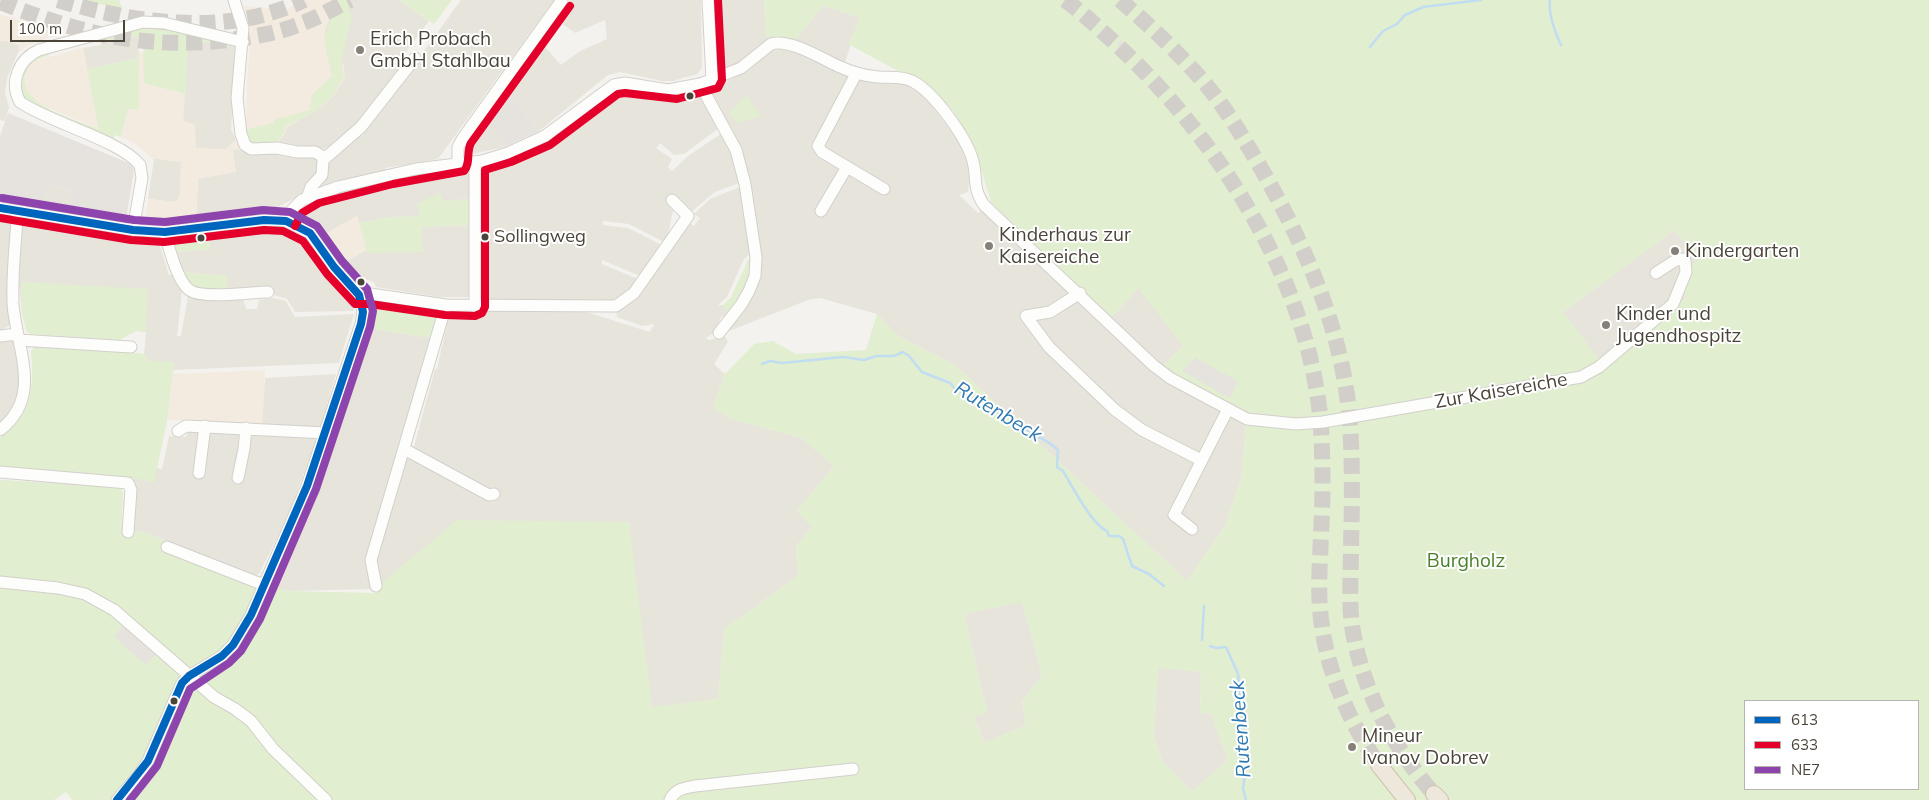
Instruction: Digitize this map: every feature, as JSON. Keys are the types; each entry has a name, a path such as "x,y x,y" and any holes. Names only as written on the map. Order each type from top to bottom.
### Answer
{"highway":[{"path":"1379,765 1407,800"}],"street":[{"path":"234,0 243,28 237,98 238,120 245,145 251,149 277,148 297,152 315,152 322,156 322,176 311,187 307,198"},
{"path":"458,163 458,147 463,138 562,0"},
{"path":"286,221 295,206 307,198 338,187 391,174 475,162 508,153 544,136 614,85 626,84 668,90 712,80 708,0"},
{"path":"133,230 142,178 140,165 128,154 20,102 16,90 16,82 21,63 29,54 39,50 144,22 164,23 243,42"},
{"name":"Zur Kaisereiche","path":"712,80 741,68 776,42 793,45 856,74 897,77 913,82 929,95 945,114 966,145 974,166 975,190 984,205 1170,378 1247,419 1296,424 1323,422 1581,377 1599,367 1674,304 1686,272 1685,261 1682,258 1676,260 1656,274"},
{"path":"323,160 361,128 415,58"},
{"path":"856,74 818,146 822,152 884,189"},
{"path":"700,84 736,150 745,184 756,257 755,276 749,291 741,305 719,333"},
{"path":"475,162 475,306"},
{"path":"821,211 847,167"},
{"path":"360,295 370,294 446,305 616,306 624,302 644,280 688,216 672,200"},
{"path":"0,208 133,230 165,232 264,220 286,221 310,233 334,268 360,295 363,312 361,324 326,433 307,486 245,627 222,656 189,676 177,691 148,760 139,775 117,800"},
{"path":"0,430 15,414 24,392 25,366 18,337 13,295 18,211"},
{"path":"165,232 178,273 187,288 192,292 204,294 268,292"},
{"path":"1080,293 1050,312 1026,316 1049,347 1115,410 1142,430 1201,460"},
{"path":"376,586 371,560 446,305"},
{"path":"0,336 131,347"},
{"path":"1192,529 1174,515 1228,409"},
{"path":"178,431 186,426 205,426 326,433"},
{"path":"199,473 205,426"},
{"path":"238,478 246,428"},
{"path":"404,449 489,495 494,494"},
{"path":"0,472 128,483 131,490 128,532"},
{"path":"167,547 264,585"},
{"path":"0,582 58,588 85,594 114,610 214,697 252,721 273,748 326,800"},
{"path":"670,800 680,789 695,786 854,769"}],"shaded area":[{"path":"301,0 335,0 324,34 328,49 344,65 345,78 332,98 315,111 285,128 286,131 277,143 246,131 251,24 244,6 286,10"},
{"path":"335,0 400,0 429,21 397,64 402,69 380,98 335,148 297,149 276,145 286,132 285,128 315,111 332,98 328,50 324,34"},
{"path":"461,0 554,0 438,159 385,168 385,170 318,187 328,176 326,163 358,133 362,136"},
{"path":"571,0 701,0 702,68 697,74 673,81 662,81 620,72 608,75 539,131 505,88 540,41 561,65 580,51 607,39 605,20 575,33 556,19"},
{"path":"713,0 764,0 766,36 769,38 746,60 726,70 717,63"},
{"path":"823,5 860,18 844,65 794,42"},
{"path":"0,14 60,33 25,47 19,52 19,43 0,41"},
{"path":"138,36 139,58 87,69 83,48 101,45 101,42"},
{"path":"188,39 236,47 231,129 236,140 226,149 196,149 183,121"},
{"path":"6,40 21,46 7,78 5,92 9,107 5,121 0,120 0,41"},
{"path":"1120,40 1134,51 1131,56 1117,45"},
{"path":"83,48 100,129 41,105 31,98 25,87 26,72 34,61"},
{"path":"786,48 863,81 894,81 908,84 923,94 962,146 970,170 968,192 959,195 978,213 983,208 1154,369 1246,424 1241,479 1225,526 1187,581 955,365 898,336 877,314 820,298 808,300 724,333 757,270 746,167 711,90 749,70 771,50"},
{"path":"139,52 187,54 183,121 195,124 196,148 226,149 236,140 242,149 233,150 236,172 198,179 196,219 162,221 149,219 146,215 148,199 176,202 180,194 181,162 152,158 134,143 121,137 128,109 139,108"},
{"path":"505,88 539,131 504,147 502,140 493,129 484,132 478,128"},
{"path":"631,93 670,98 691,93 700,95 719,128 684,154 674,155 660,143 656,148 672,159 668,167 672,171 688,156 722,133 733,156 739,183 715,192 691,212 674,206 668,235 664,242 629,224 603,221 603,225 628,228 662,245 640,276 602,260 602,264 638,279 631,289 615,300 482,300 479,168 536,148 577,117 580,122 610,98"},
{"path":"8,113 131,164 134,170 126,219 66,209 72,191 49,184 42,204 0,197 0,136"},
{"path":"478,128 484,132 493,129 502,140 504,147 472,154 468,142"},
{"path":"233,149 312,156 317,159 318,171 300,196 274,209 196,219 198,179"},
{"path":"152,158 181,162 180,194 176,202 148,199 154,160"},
{"path":"471,168 472,199 442,201 440,194 420,216 392,217 359,223 357,216 327,233 326,231 320,234 316,227 299,219 298,212 303,208 339,190 439,170"},
{"path":"49,184 72,191 66,209 42,204"},
{"path":"740,187 751,253 744,259 727,297 718,305 723,305 729,314 720,318 718,330 706,338 709,340 725,336 728,342 714,364 725,374 713,407 731,419 802,438 834,466 797,511 812,527 796,546 798,576 724,629 718,699 652,708 628,522 379,585 375,562 406,456 413,450 435,369 437,369 450,310 583,311 650,332 654,324 642,326 617,317 616,310 625,307 640,293 689,223 694,226 700,218 694,214 710,199"},
{"path":"0,215 10,217 12,220 11,325 0,330"},
{"path":"357,216 366,250 340,265 320,234 326,231 327,233"},
{"path":"22,220 159,243 169,275 173,275 182,292 177,336 181,336 188,296 201,300 240,299 244,301 246,309 257,309 259,300 273,298 286,301 295,317 354,314 339,363 173,370 167,420 157,468 162,469 169,436 186,437 188,431 314,438 316,441 288,516 259,574 255,575 144,532 11,523 0,480 118,487 123,493 121,526 132,528 134,478 12,471 0,438 16,424 27,408 32,390 33,370 31,351 34,347 144,354 146,332 136,331 119,340 27,332 22,313 19,282"},
{"path":"472,225 470,297 439,297 376,287 374,282 354,276 340,265 366,250 367,253 373,251 421,227"},
{"path":"288,229 309,239 335,280 347,293 354,311 295,312 287,299 274,295 273,288 227,290 227,276 190,273 182,269 176,252 210,249 209,236"},
{"path":"1674,230 1701,259 1687,298 1600,362 1563,312"},
{"path":"1138,288 1169,313 1183,346 1161,368 1111,318"},
{"path":"368,328 432,338 371,552 373,589 287,591 274,586 319,480"},
{"path":"12,339 15,342 21,370 19,395 14,407 0,423 0,341"},
{"path":"1195,358 1238,381 1230,398 1182,371"},
{"path":"265,370 262,425 167,420 173,374"},
{"path":"336,374 320,428 262,425 265,378"},
{"path":"1022,601 1042,676 1022,701 1026,725 984,743 974,717 987,712 964,614"},
{"path":"124,624 156,654 146,665 114,637"},
{"path":"1158,667 1201,672 1200,713 1211,714 1228,760 1192,792 1163,762 1154,737"}],"green space":[{"path":"87,0 119,0 123,11"},
{"path":"336,0 347,0 352,18 341,60 344,77 331,98 314,112 284,127 285,131 276,145 255,145 248,141 243,121 245,120 247,129 273,123 276,119 310,110 312,95 332,76 324,41"},
{"path":"400,0 452,0 434,24"},
{"name":"Burgholz","path":"764,0 1929,0 1929,800 72,800 66,792 54,800 0,800 0,480 121,488 123,493 121,531 144,532 287,591 376,593 379,585 457,520 629,522 652,707 718,699 724,629 798,576 796,546 812,527 797,511 834,466 802,438 731,419 713,407 725,374 754,344 773,341 796,354 866,350 877,314 898,336 955,365 1187,581 1225,526 1241,479 1246,424 1161,368 1183,346 1138,288 1111,318 991,202 976,153 954,112 935,91 848,44 860,18 823,5 794,42 779,36 769,38 766,36","holes":["1674,230 1700,258 1675,279 1687,298 1601,362 1563,312","1022,602 1042,676 1022,701 1026,725 984,743 974,718 987,712 964,614","1158,668 1201,672 1200,713 1211,714 1228,760 1192,792 1163,762 1154,737"]},
{"path":"151,26 238,45 236,47 188,39 186,94 144,83 143,39 138,36 101,42 102,38"},
{"path":"48,53 49,56 35,61 26,73 25,84 30,94 50,110 99,129 87,69 139,58 139,109 128,109 121,137 115,135 112,141 26,102 21,85 24,71 32,61"},
{"path":"747,96 761,116 737,123 729,113"},
{"path":"440,193 442,201 472,199 472,225 422,227 423,252 367,253 359,223 392,217 420,216 417,204"},
{"path":"209,236 210,249 176,252 173,243 176,239"},
{"path":"752,259 755,266 745,290 740,294 743,299 729,314 723,305 731,297 748,260"},
{"path":"182,269 190,273 227,276 227,290 205,290 195,286 186,277"},
{"path":"21,282 148,289 146,332 136,331 119,340 31,334 27,332 22,313"},
{"path":"375,302 439,311 432,338 368,328"},
{"path":"39,346 144,354 149,361 174,362 167,420 154,483 135,478 0,469 0,438 18,421 29,400 32,376 31,351"}],"waterway":[{"path":"1370,47 1383,31 1397,24 1405,15 1423,7 1481,0"},
{"path":"1550,0 1551,17 1561,45"},
{"name":"Rutenbeck","path":"762,364 770,361 782,363 843,357 864,360 876,356 894,356 903,352 909,356 922,372 950,383 955,389 984,403 986,407 990,406 998,413 1010,417 1020,426 1054,446 1058,450 1057,467 1063,471 1082,504 1095,521 1107,531 1109,536 1119,536 1123,539 1132,566 1149,574 1164,586"},
{"name":"Rutenbeck","path":"1202,640 1204,606"},
{"name":"Rutenbeck","path":"1210,646 1216,648 1226,647 1238,674 1244,728 1242,756 1245,774 1243,788 1246,800"}],"tunnel":[{"path":"58,0 119,15 181,23 213,23 244,19 275,12 304,0"},
{"path":"0,2 87,31 115,37 173,43 236,39 279,31 309,21 350,0"},
{"path":"1065,0 1145,72 1183,115 1218,161 1250,211 1277,263 1298,317 1313,372 1321,427 1322,494 1319,592 1320,615 1325,644 1335,681 1350,716 1379,765"},
{"path":"1120,0 1184,60 1203,81 1227,113 1277,198 1306,256 1318,286 1338,347 1349,411 1352,479 1350,604 1352,626 1359,659 1374,701 1394,740 1434,794"}],"transit line":[{"name":"633","path":"0,218 131,240 164,242 264,230 283,231 303,241 327,274 355,304 370,304 445,315 475,316 482,313 485,307 485,170 511,162 550,145 618,94 625,93 677,99 718,88 722,80 718,0"},
{"name":"633","path":"295,226 302,213 319,203 393,184 464,171 471,143 570,6"},
{"name":"NE7","path":"2,198 134,220 165,222 263,210 290,212 317,226 342,261 367,289 373,311 370,327 316,489 260,619 241,651 229,663 190,689 157,766 130,800"},
{"name":"613","path":"0,208 133,230 165,232 264,220 286,221 310,233 334,267 359,295 363,312 361,324 307,486 251,615 233,645 222,656 189,676 182,683 148,761 117,800"}],"place":[{"name":"Erich Probach GmbH Stahlbau","path":"360,50"},
{"name":"Sollingweg","path":"485,237"},
{"name":"Kinderhaus zur Kaisereiche","path":"989,246"},
{"name":"Kindergarten","path":"1675,251"},
{"name":"Kinder und Jugendhospitz","path":"1606,325"},
{"name":"Mineur Ivanov Dobrev","path":"1352,747"}]}
